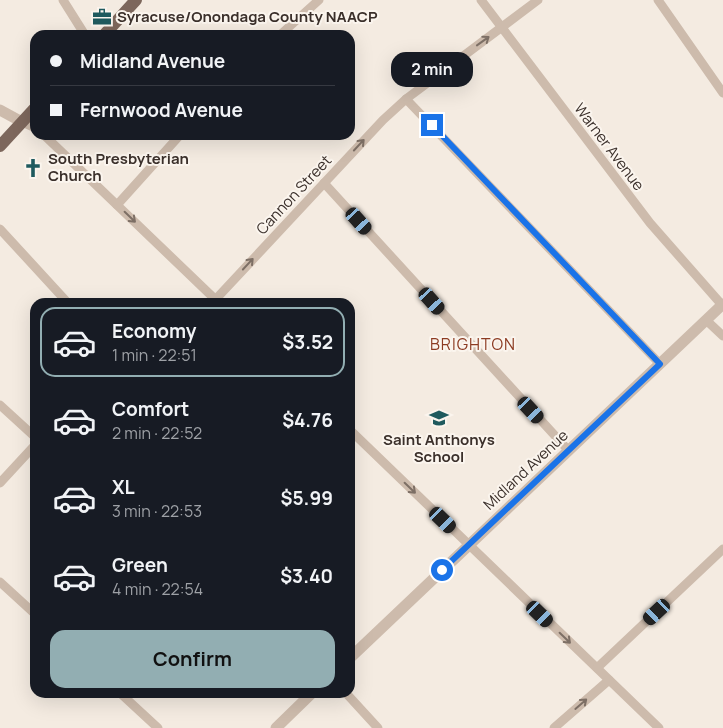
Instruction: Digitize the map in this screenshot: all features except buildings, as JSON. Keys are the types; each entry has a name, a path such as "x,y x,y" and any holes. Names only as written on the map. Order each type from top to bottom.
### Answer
{"main road":[{"path":"109,30 136,0"},
{"path":"0,146 30,113"}],"street":[{"path":"63,0 82,30"},
{"path":"286,30 319,0"},
{"name":"Warner Avenue","path":"481,0 500,28 650,223 722,305"},
{"name":"Cannon Street","path":"219,298 383,120 406,99 538,0"},
{"path":"658,0 723,93"},
{"path":"406,99 660,364"},
{"path":"0,110 30,126"},
{"path":"49,140 213,298"},
{"path":"117,204 175,140"},
{"path":"324,183 569,451"},
{"path":"0,229 63,298"},
{"name":"Midland Avenue","path":"355,653 722,305"},
{"path":"706,320 723,336"},
{"path":"0,404 30,432"},
{"path":"355,436 658,728"},
{"path":"0,483 30,450"},
{"path":"597,668 723,549"},
{"path":"0,582 30,609"},
{"path":"554,728 609,680"},
{"path":"126,698 158,728"},
{"path":"276,728 307,698"},
{"path":"350,698 378,728"}],"place":[{"name":"Syracuse/Onondaga County NAACP","path":"102,17"},
{"name":"South Presbyterian Church","path":"33,168"},
{"name":"Saint Anthonys School","path":"439,418"}],"district":[{"name":"BRIGHTON","path":"473,344"}],"route":[{"path":"432,125 660,364 442,570"}]}
